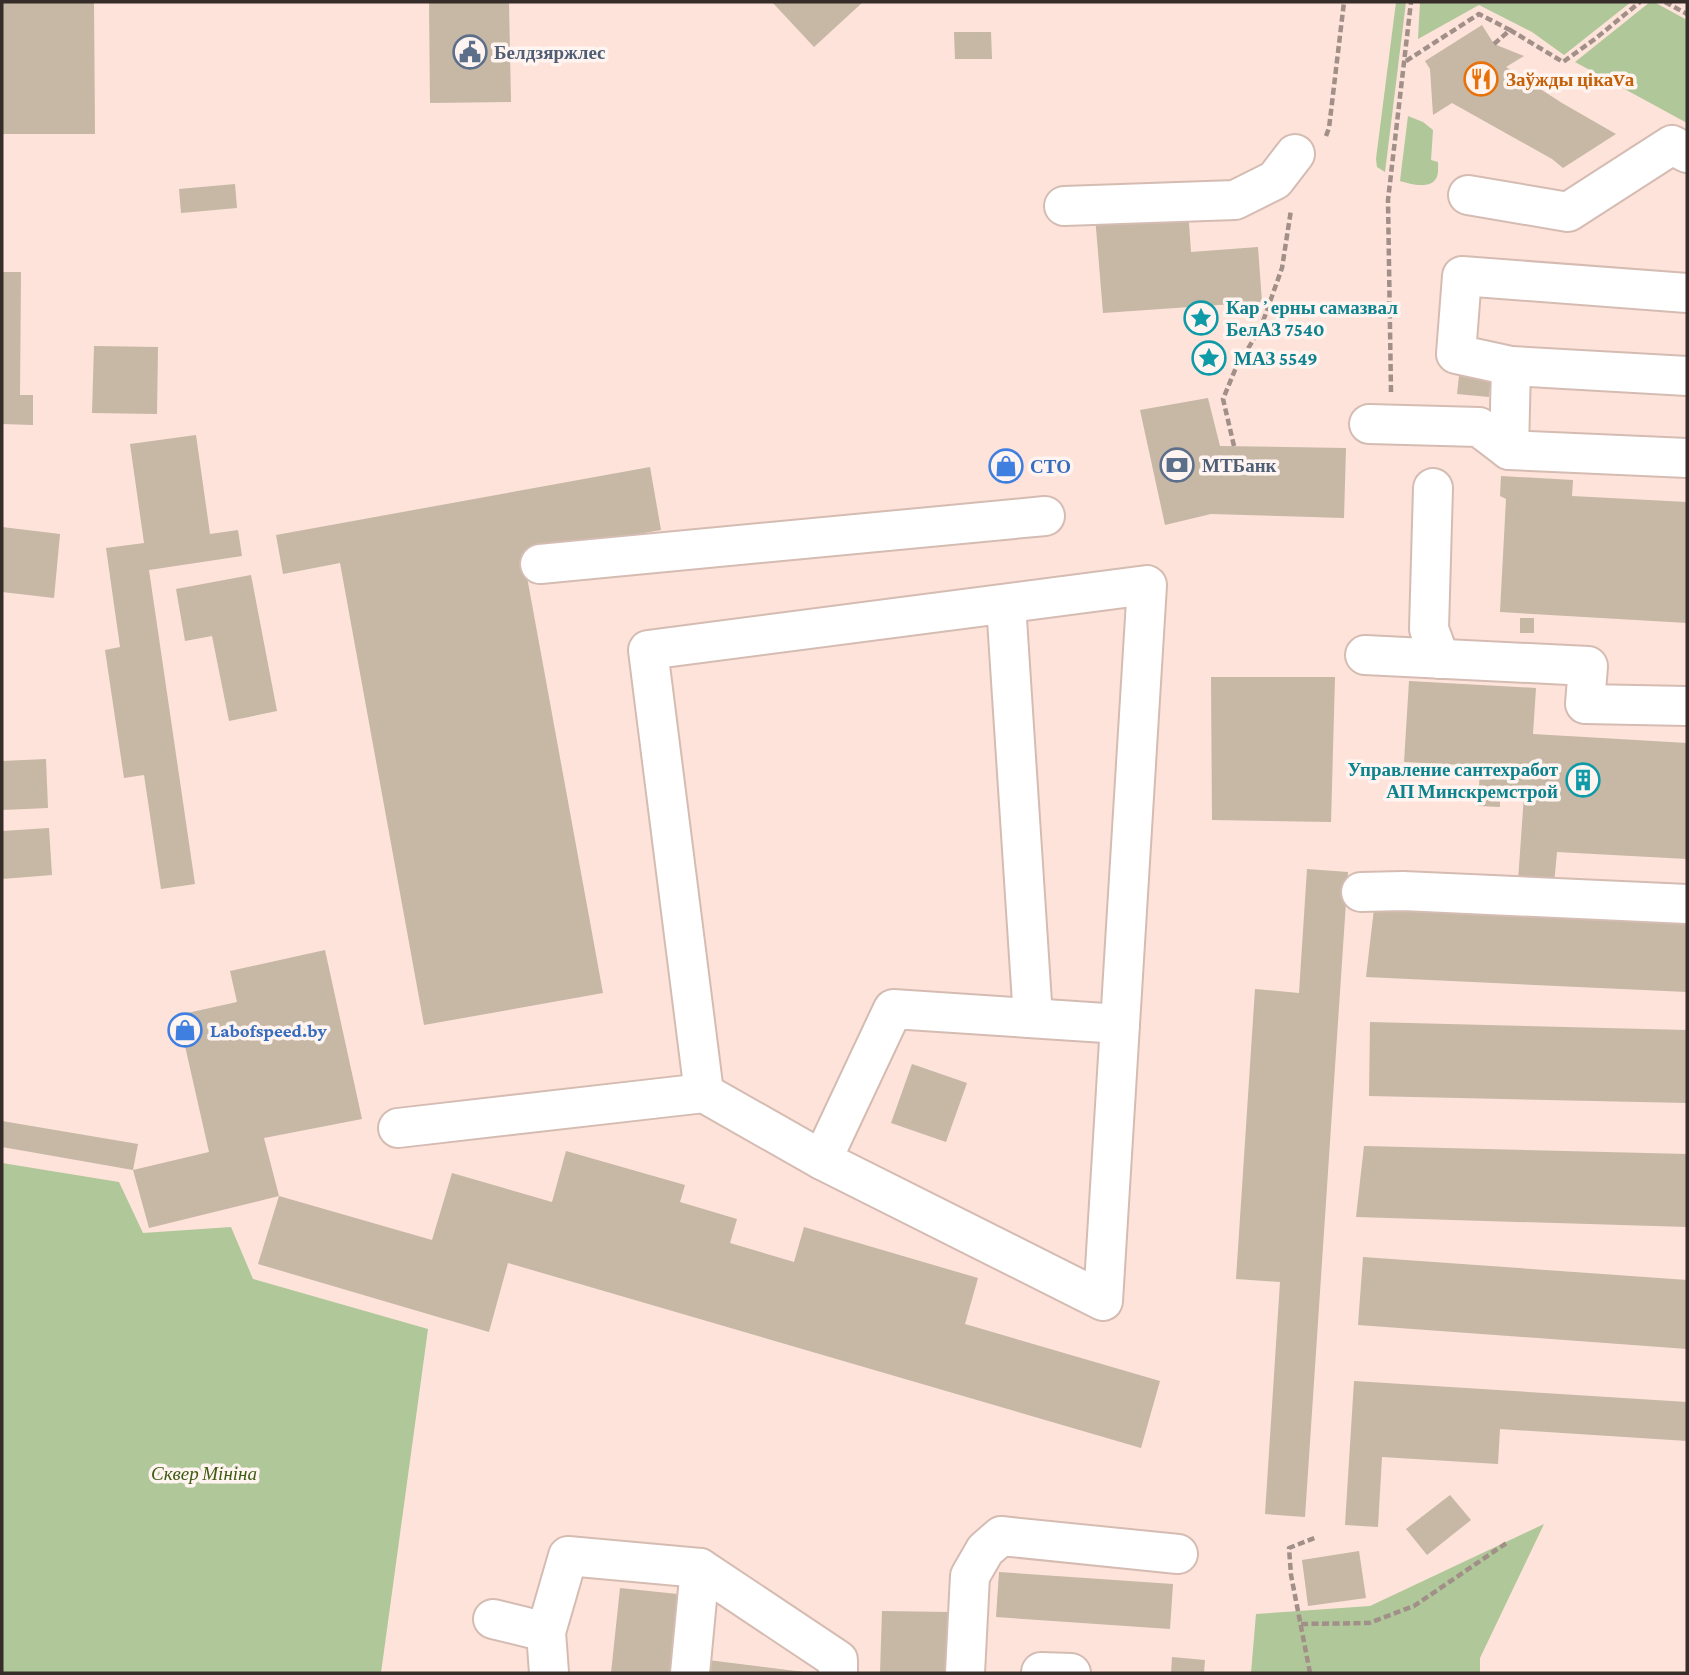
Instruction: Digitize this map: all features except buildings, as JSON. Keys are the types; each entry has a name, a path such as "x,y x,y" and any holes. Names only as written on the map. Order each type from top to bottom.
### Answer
{"lane":[{"path":"1468,195 1568,212 1672,145 1687,153"},
{"path":"1064,206 1235,200 1275,180 1310,147"},
{"path":"1687,293 1462,276 1456,354 1511,366 1687,376"},
{"path":"1509,450 1511,366"},
{"path":"1380,425 1479,427 1509,450 1687,458"},
{"path":"1433,488 1429,629 1440,659"},
{"path":"540,564 1045,516"},
{"path":"398,1128 704,1093 822,1160 1103,1301 1147,585 648,650 704,1093"},
{"path":"1006,604 1033,1018"},
{"path":"1365,655 1588,666 1586,704 1687,706"},
{"path":"1361,892 1403,891 1687,904"},
{"path":"822,1160 893,1009 1120,1024"},
{"path":"965,1673 970,1576 985,1550 1002,1536 1178,1554"},
{"path":"549,1673 546,1632 568,1556 700,1568 838,1660 838,1673"},
{"path":"690,1673 700,1568"},
{"path":"493,1619 546,1632"},
{"path":"1041,1673 1071,1673"}],"path":[{"path":"1310,147 1329,128 1344,2"},
{"path":"1380,425 1388,200 1411,2"},
{"path":"1405,61 1479,14 1563,62 1640,2"},
{"path":"1665,2 1687,14"},
{"path":"1494,44 1510,30"},
{"path":"1234,446 1223,399 1235,370 1261,327 1282,268 1292,204"},
{"path":"1310,1673 1291,1575 1289,1548 1317,1537"},
{"path":"1301,1624 1369,1623 1414,1606 1508,1542"}],"green space":[{"path":"1396,2 1406,2 1385,172 1377,167 1376,159"},
{"path":"1420,2 1631,2 1564,55 1532,32 1479,5 1418,39"},
{"path":"1650,2 1687,20 1687,123 1575,62"},
{"path":"1408,116 1433,130 1431,160 1438,162 1438,171 1432,183 1419,185 1400,181"},
{"name":"Сквер Мініна","path":"2,1163 119,1182 143,1233 231,1227 253,1279 428,1329 381,1673 2,1673"},
{"path":"1544,1524 1480,1658 1480,1673 1251,1673 1256,1614 1370,1606"}],"place":[{"name":"Белдзяржлес","path":"470,52"},
{"name":"Заўжды цікаVа","path":"1481,79"},
{"name":"Карʼерны самазвал БелАЗ 7540","path":"1201,318"},
{"name":"МАЗ 5549","path":"1209,358"},
{"name":"МТБанк","path":"1177,465"},
{"name":"СТО","path":"1006,466"},
{"name":"Управление сантехработ АП Минскремстрой","path":"1583,780"},
{"name":"Labofspeed.by","path":"185,1030"}]}
